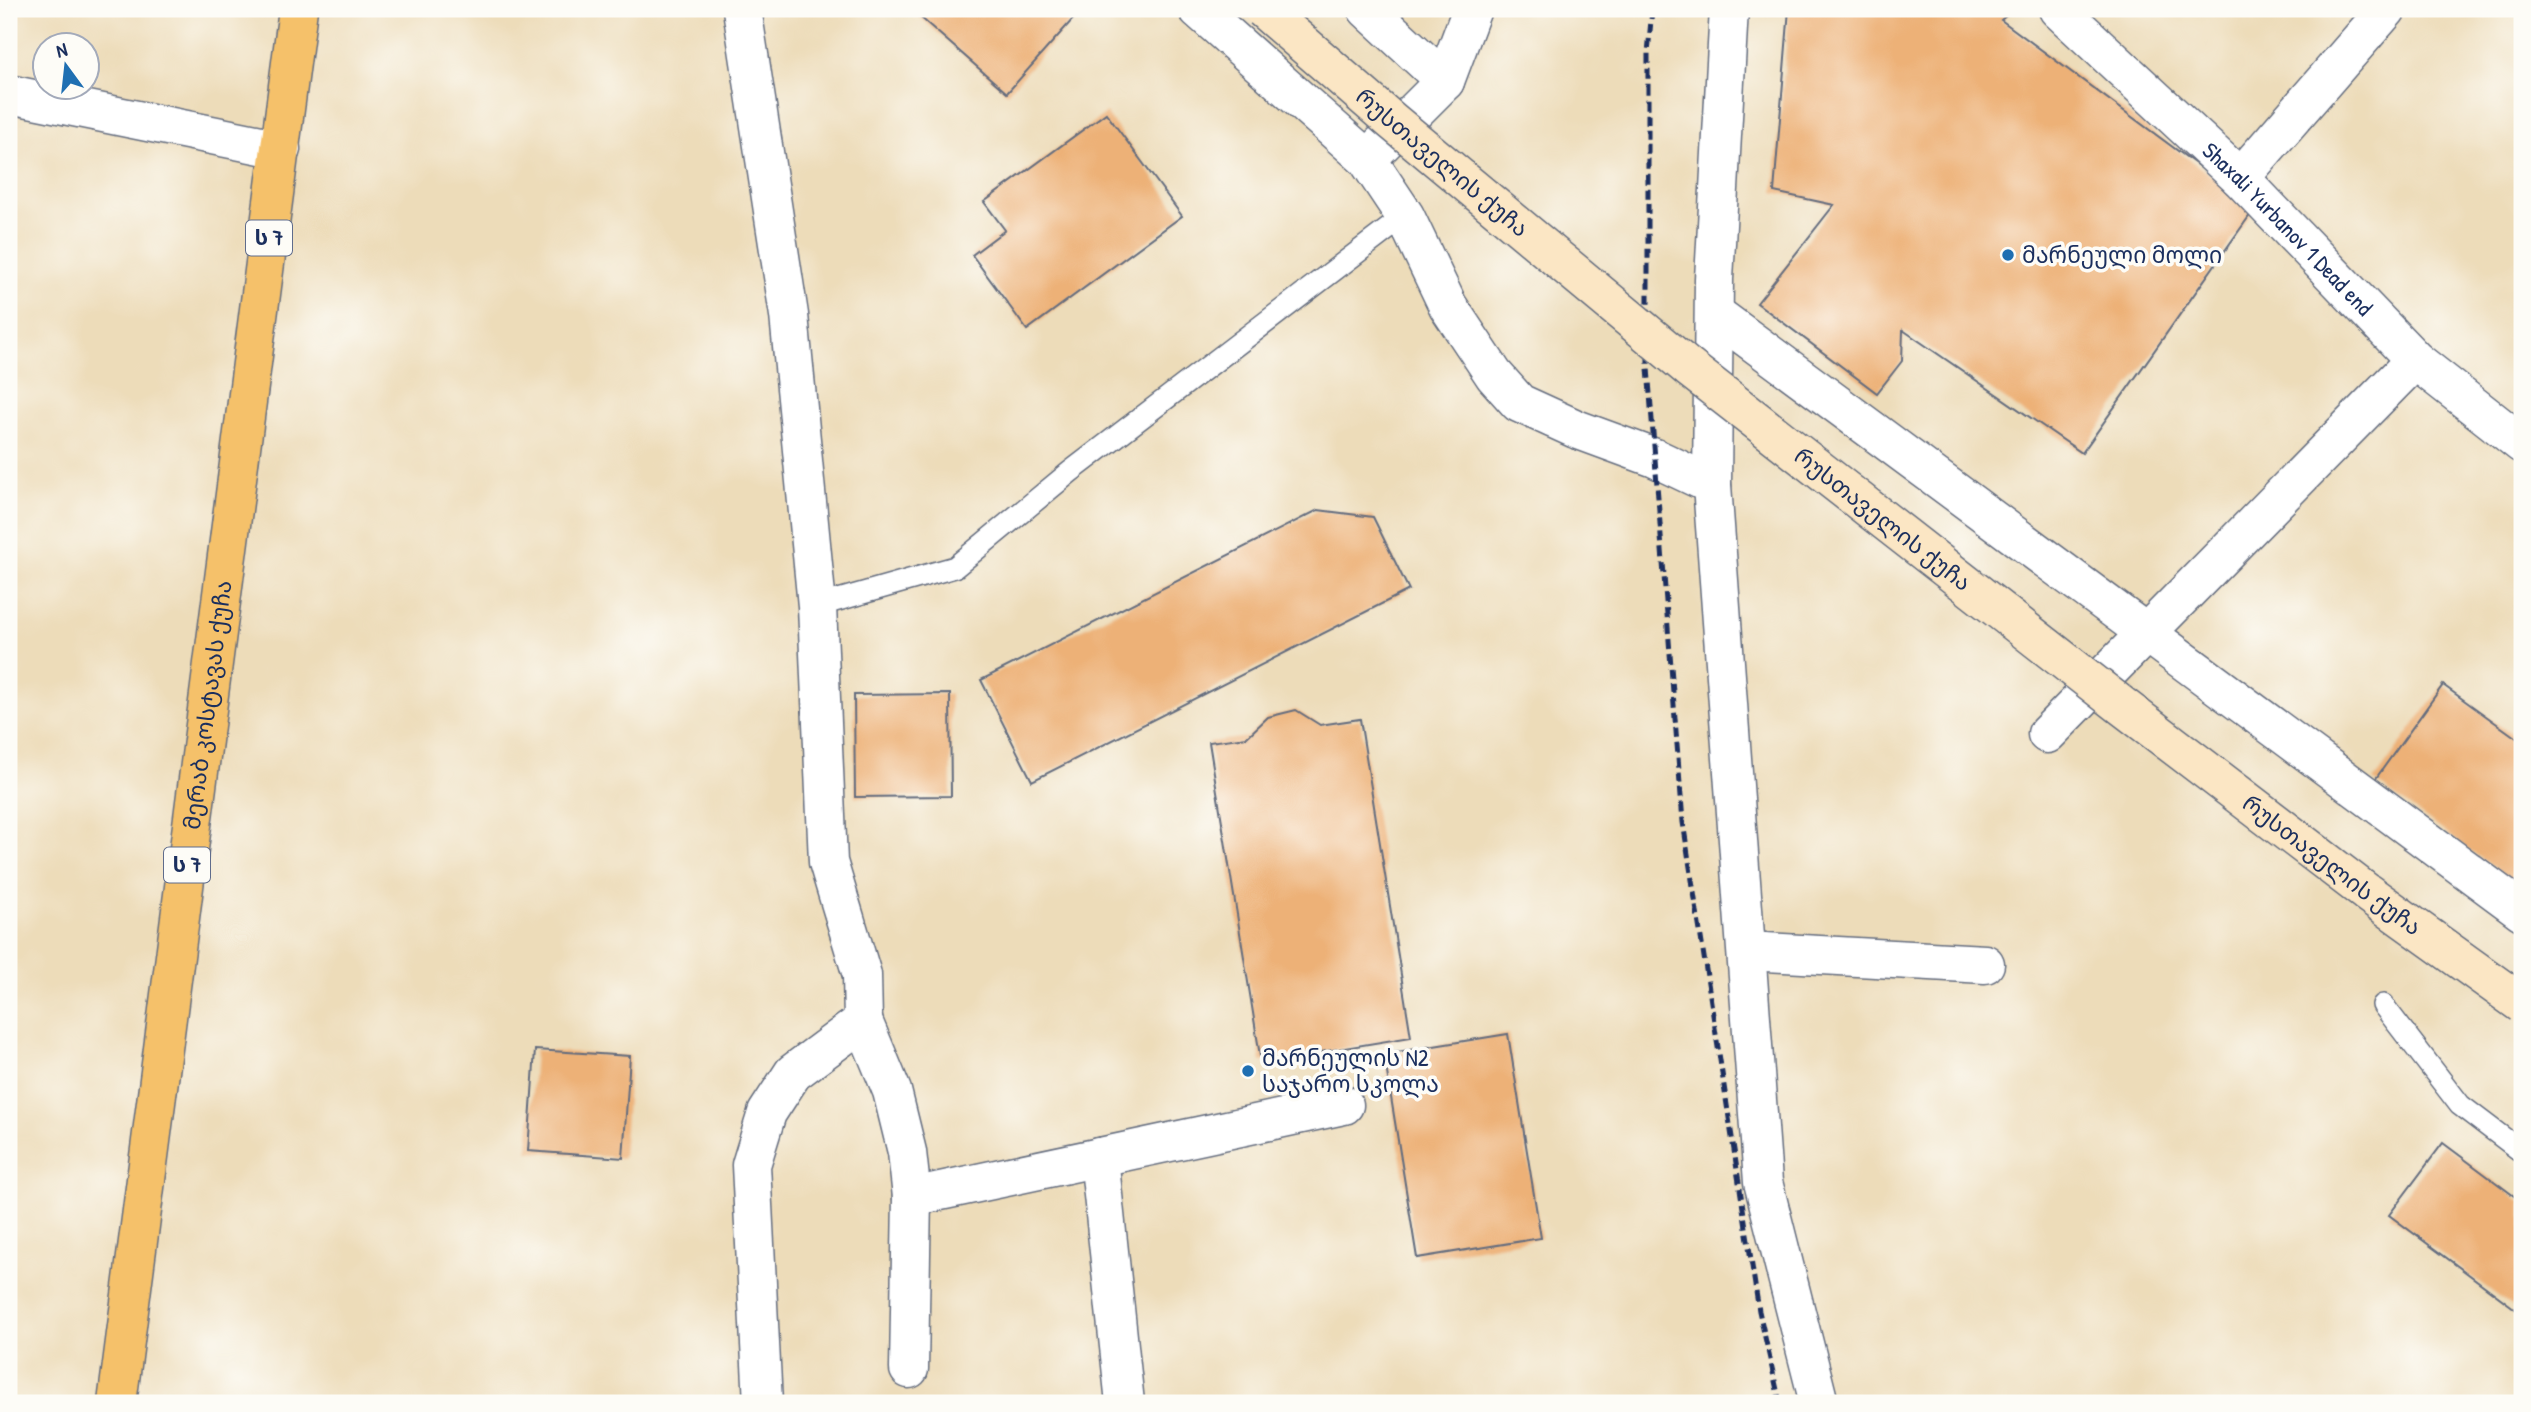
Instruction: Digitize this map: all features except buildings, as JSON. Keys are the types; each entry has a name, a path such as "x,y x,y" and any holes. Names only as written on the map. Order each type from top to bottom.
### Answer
{"highway":[{"name":"მერაბ კოსტავას ქუჩა","path":"117,1403 298,9"}],"main road":[{"name":"რუსთაველის ქუჩა","path":"1263,9 1392,121 1710,385 2365,892 2522,1004"}],"street":[{"path":"742,9 789,315 817,606 828,862 862,975 863,1020 892,1091 907,1152 912,1197 909,1369"},
{"path":"1198,9 1367,159 1405,216 1448,306 1494,375 1519,402 1576,429 1655,458 1712,485"},
{"path":"1367,9 1445,81"},
{"path":"1367,159 1445,81 1472,9"},
{"path":"1729,9 1714,279 1712,485 1763,1182 1819,1403"},
{"name":"Shaxali Yurbanov 1 Dead end","path":"2058,9 2240,178 2415,360 2522,444"},
{"path":"2240,178 2387,9"},
{"path":"9,94 281,149"},
{"path":"1715,314 2522,911"},
{"path":"2048,734 2415,360"},
{"path":"1747,951 1985,964"},
{"path":"763,1403 751,1165 768,1113 793,1073 863,1020"},
{"path":"912,1197 1344,1105"},
{"path":"1099,1157 1125,1403"}],"lane":[{"path":"817,606 956,567 1070,472 1405,216"},
{"path":"2383,1005 2460,1105 2522,1152"}],"railway":[{"path":"1652,9 1648,53 1648,368 1683,822 1759,1311 1780,1403"}],"place":[{"name":"მარნეული მოლი","path":"2008,255"},
{"name":"მარნეულის N2 საჯარო სკოლა","path":"1248,1071"}]}
